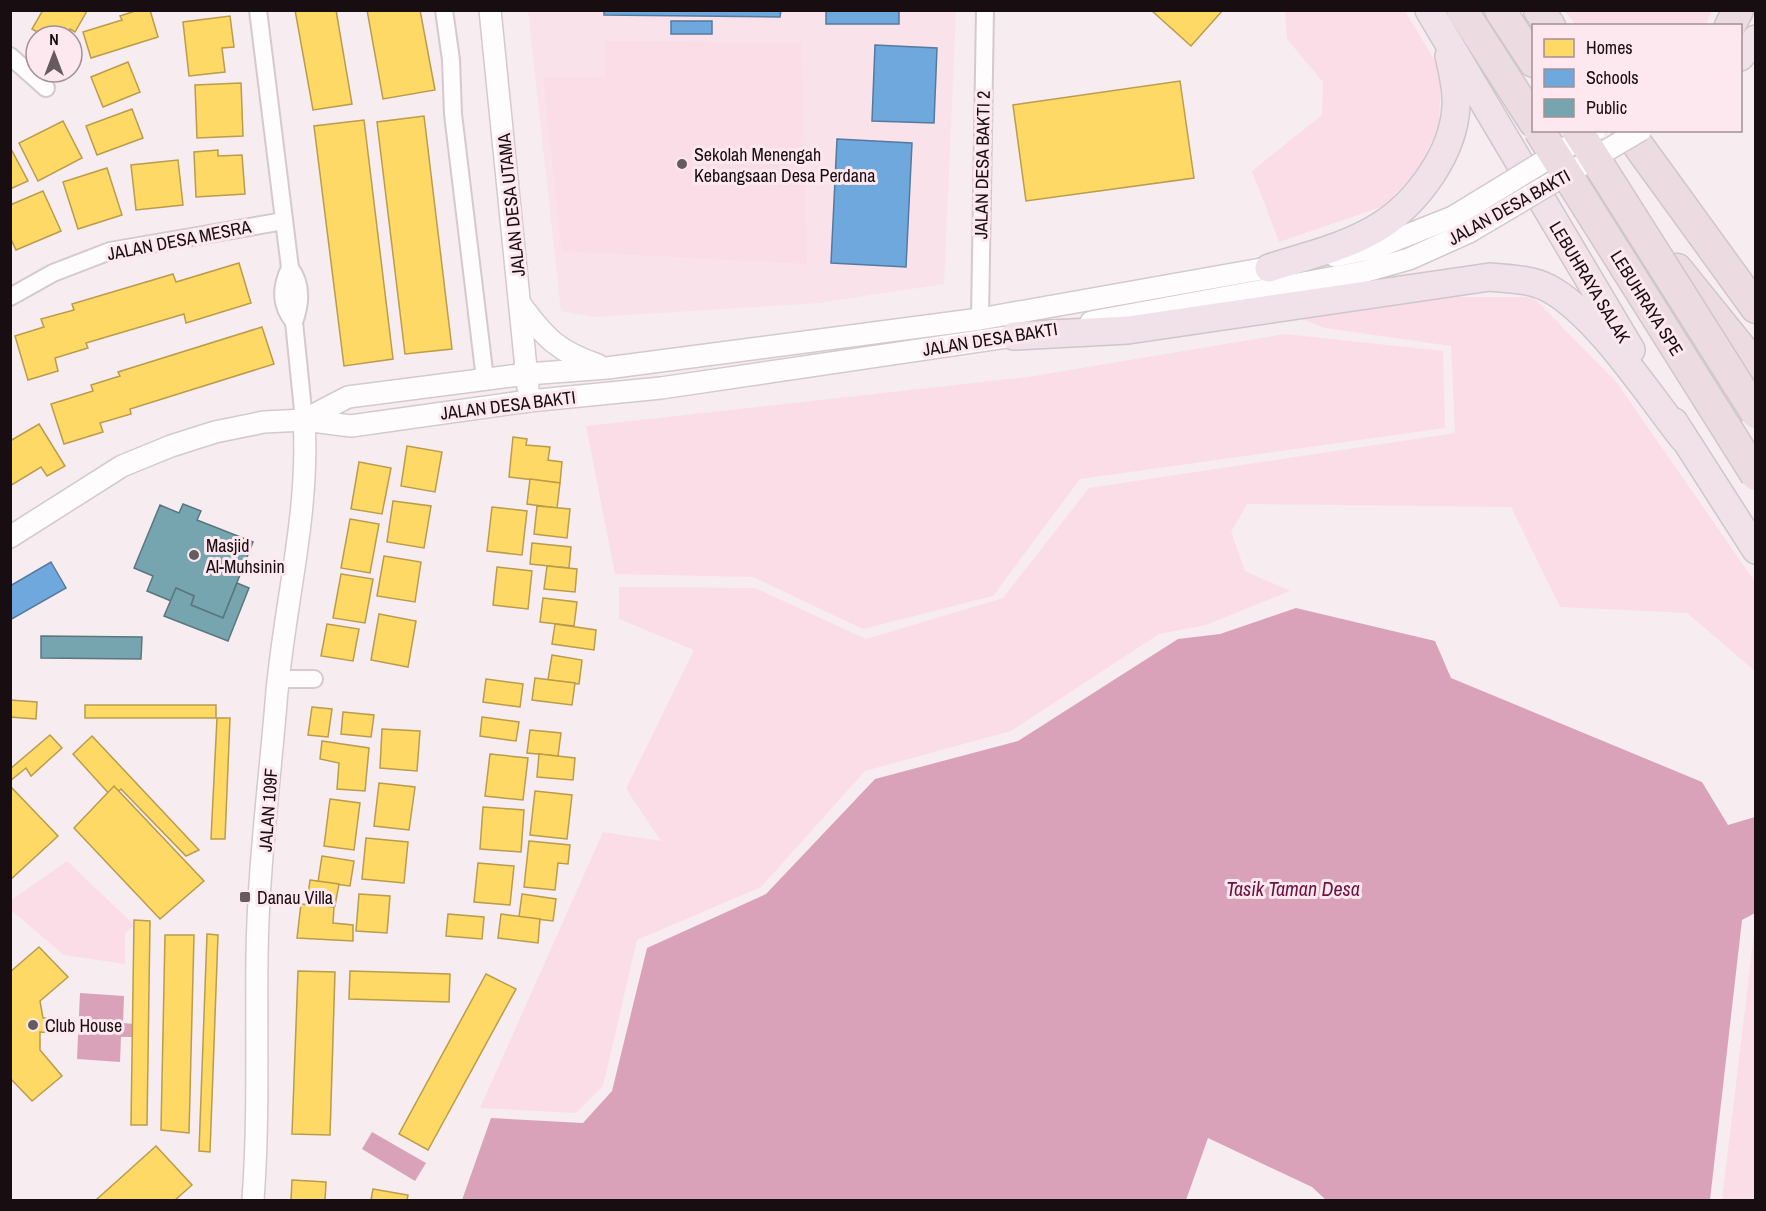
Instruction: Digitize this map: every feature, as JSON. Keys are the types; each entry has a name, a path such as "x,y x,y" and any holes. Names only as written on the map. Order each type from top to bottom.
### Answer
{"highway":[{"name":"LEBUHRAYA SALAK","path":"1429,10 1683,438 1755,550"},
{"path":"1462,10 1532,120"},
{"path":"1500,10 1532,60"},
{"path":"1505,10 1532,53"},
{"path":"1539,10 1549,24"},
{"path":"1731,24 1738,10"},
{"path":"1269,268 1351,241 1380,226 1400,212 1433,174 1452,130 1456,106 1455,81 1443,35"},
{"path":"1742,55 1755,39"},
{"name":"LEBUHRAYA SPE","path":"1540,132 1755,475"},
{"name":"LEBUHRAYA SPE","path":"1578,132 1755,413"},
{"path":"1583,132 1755,400"},
{"path":"1628,132 1755,308"},
{"path":"1621,191 1665,254 1755,367"},
{"path":"1014,336 1128,330 1490,276 1525,280 1546,287 1573,304 1683,438"}],"street":[{"path":"258,10 290,268 298,279 299,309 294,322 304,420"},
{"path":"444,10 451,60 453,114 485,379"},
{"name":"JALAN DESA UTAMA","path":"490,10 529,401"},
{"name":"JALAN DESA BAKTI 2","path":"980,318 985,10"},
{"path":"10,56 46,88"},
{"name":"JALAN DESA BAKTI","path":"304,420 348,397 527,374 607,368 980,318 1375,248 1453,218 1592,132"},
{"name":"JALAN DESA BAKTI","path":"10,537 122,466 171,446 215,432 264,422 304,420 351,426 529,401 661,388 1014,336 1363,272 1409,259 1469,232 1638,132"},
{"name":"JALAN DESA MESRA","path":"10,297 53,273 110,251 284,221"},
{"path":"521,305 545,336 557,347 570,356 607,368"},
{"name":"JALAN 109F","path":"253,1200 258,1138 257,954 278,679 302,513 306,458 304,420"},
{"path":"278,679 314,679"}],"shaded area":[{"name":"Sekolah Menengah Kebangsaan Desa Perdana","path":"528,11 956,11 944,284 818,303 594,317 561,311"},
{"path":"1285,11 1405,11 1441,71 1439,126 1418,170 1384,206 1279,242 1252,171 1322,115 1323,82 1287,39"},
{"path":"1565,11 1712,11 1706,24 1575,24"},
{"name":"Sekolah Menengah Kebangsaan Desa Perdana","path":"605,41 801,43 807,264 562,251 543,77 605,77"},
{"path":"1450,297 1533,297 1617,383 1755,582 1755,671 1687,613 1560,607 1511,507 1247,504 1231,532 1245,571 1290,591 1206,625 1159,634 1011,731 865,771 761,887 637,940 603,1086 576,1113 480,1108 603,832 661,841 626,789 694,650 619,619 619,587 755,588 866,639 1003,598 1089,488 1455,433 1451,346 1325,328 1295,316"},
{"path":"1285,334 1443,351 1445,428 1080,479 993,596 863,629 753,577 615,574 586,426 1028,377"},
{"path":"67,861 134,925 125,933 125,964 64,955 11,910 10,901"},
{"path":"1754,934 1755,1200 1722,1200"}],"water":[{"name":"Tasik Taman Desa","path":"1296,608 1435,641 1451,678 1702,782 1728,825 1755,817 1755,913 1742,920 1710,1200 1326,1200 1312,1187 1208,1138 1186,1200 462,1200 491,1118 583,1123 612,1091 647,948 766,894 875,779 1018,741 1178,639 1220,634"},
{"path":"80,993 124,996 123,1023 134,1024 133,1037 121,1037 120,1062 77,1059"},
{"path":"372,1132 426,1163 415,1181 362,1149"}],"building: Homes":[{"path":"43,10 87,11 80,24 35,24"},
{"path":"138,10 150,10 158,37 91,58 84,32 122,20 120,16"},
{"path":"295,10 336,10 352,104 313,110"},
{"path":"367,10 420,10 435,90 383,99"},
{"path":"1151,10 1223,10 1191,46"},
{"path":"230,16 234,47 222,48 225,72 189,76 183,22"},
{"path":"128,62 140,92 103,107 91,77"},
{"path":"1180,81 1194,178 1026,201 1013,105"},
{"path":"241,83 243,136 197,138 195,85"},
{"path":"132,109 143,138 97,155 86,126"},
{"path":"424,116 452,349 405,354 377,122"},
{"path":"364,120 393,359 344,366 314,126"},
{"path":"63,121 82,158 38,181 19,143"},
{"path":"10,147 28,181 10,189"},
{"path":"218,150 218,156 242,155 245,194 196,197 194,152"},
{"path":"178,160 183,205 136,210 131,165"},
{"path":"107,168 122,215 78,229 63,182"},
{"path":"43,191 61,231 16,250 10,237 10,205"},
{"path":"239,263 251,303 186,323 184,314 86,343 88,348 55,358 58,371 28,380 15,336 44,327 41,319 74,310 72,304 173,274 176,282"},
{"path":"262,327 274,364 130,409 131,414 100,423 103,432 64,444 51,404 93,391 91,385 120,376 118,372"},
{"path":"39,424 65,466 47,476 41,467 10,486 10,441"},
{"path":"513,437 527,439 526,445 550,447 548,460 562,462 560,483 509,477"},
{"path":"407,446 442,452 435,492 401,486"},
{"path":"359,462 391,468 382,514 351,509"},
{"path":"530,479 560,483 557,508 527,504"},
{"path":"393,501 431,506 424,548 387,542"},
{"path":"537,506 570,509 567,538 534,534"},
{"path":"492,507 527,511 522,555 487,551"},
{"path":"350,519 379,524 370,573 341,568"},
{"path":"532,543 571,547 569,568 530,564"},
{"path":"384,556 421,562 415,602 377,596"},
{"path":"547,566 577,569 575,592 544,589"},
{"path":"497,567 532,571 528,609 493,605"},
{"path":"341,574 373,579 365,623 333,618"},
{"path":"543,598 577,602 574,626 540,622"},
{"path":"379,614 416,621 408,667 371,660"},
{"path":"327,624 359,629 353,661 321,656"},
{"path":"555,624 596,630 594,650 552,644"},
{"path":"552,655 582,660 579,684 548,680"},
{"path":"535,678 575,683 572,705 532,700"},
{"path":"486,679 523,684 520,707 483,702"},
{"path":"10,700 37,702 36,719 10,717"},
{"path":"85,705 216,705 216,718 85,718"},
{"path":"312,707 332,709 328,737 308,735"},
{"path":"343,712 374,715 371,737 341,734"},
{"path":"482,717 519,722 516,741 480,736"},
{"path":"217,718 230,718 225,839 211,839"},
{"path":"382,729 420,731 417,771 380,768"},
{"path":"530,730 561,733 558,756 527,753"},
{"path":"50,735 62,748 31,776 26,768 10,781 10,769"},
{"path":"92,736 199,850 186,856 121,789 112,797 73,754"},
{"path":"322,741 369,748 365,791 337,789 339,763 320,759"},
{"path":"490,754 528,758 523,800 485,796"},
{"path":"539,754 575,758 573,780 537,777"},
{"path":"379,783 415,787 409,830 374,826"},
{"path":"114,786 204,881 160,919 74,828"},
{"path":"12,788 58,836 10,880 10,790"},
{"path":"535,791 572,795 567,839 530,835"},
{"path":"330,799 360,803 354,850 324,846"},
{"path":"483,807 524,810 521,852 480,849"},
{"path":"366,838 408,842 404,883 362,879"},
{"path":"529,841 570,845 568,864 558,863 555,890 524,887"},
{"path":"322,856 354,861 350,886 318,882"},
{"path":"478,863 514,866 510,905 474,902"},
{"path":"310,880 339,884 335,906 307,902"},
{"path":"359,894 390,896 387,933 356,931"},
{"path":"522,894 556,899 553,921 519,917"},
{"path":"301,904 334,907 333,923 353,925 353,941 297,938"},
{"path":"448,914 484,917 482,939 446,936"},
{"path":"501,914 540,919 538,943 498,938"},
{"path":"134,920 150,921 147,1125 131,1125"},
{"path":"207,934 218,935 210,1152 199,1151"},
{"path":"165,935 194,935 189,1133 161,1130"},
{"name":"Club House","path":"39,947 68,977 40,1001 43,1018 57,1018 56,1033 40,1032 40,1050 62,1076 32,1101 10,1078 10,972"},
{"path":"298,971 335,972 330,1135 292,1134"},
{"path":"350,971 450,974 449,1002 349,999"},
{"path":"486,974 516,989 428,1150 399,1134"},
{"path":"156,1146 192,1185 175,1200 96,1200"},
{"path":"292,1180 326,1182 325,1200 291,1200"},
{"path":"373,1189 408,1195 407,1200 371,1200"}],"building: Schools":[{"path":"604,10 781,10 780,17 604,15"},
{"path":"826,10 899,10 899,24 826,24"},
{"path":"671,21 712,21 712,34 671,34"},
{"path":"875,45 937,48 934,123 872,121"},
{"path":"837,139 912,143 906,267 831,263"},
{"path":"51,562 66,588 10,620 10,586"}],"building: Public":[{"name":"Masjid Al-Muhsinin","path":"183,504 201,511 197,520 253,542 223,618 191,605 194,596 176,588 171,601 147,591 153,576 134,568 160,505 179,513"},
{"path":"237,583 249,588 228,641 164,616 176,588 194,596 191,605 223,618"},
{"path":"41,636 142,637 141,659 41,658"}],"place":[{"name":"Sekolah Menengah Kebangsaan Desa Perdana","path":"682,164"},
{"name":"Masjid Al-Muhsinin","path":"194,555"},
{"name":"Danau Villa","path":"245,897"},
{"name":"Club House","path":"33,1025"}]}
